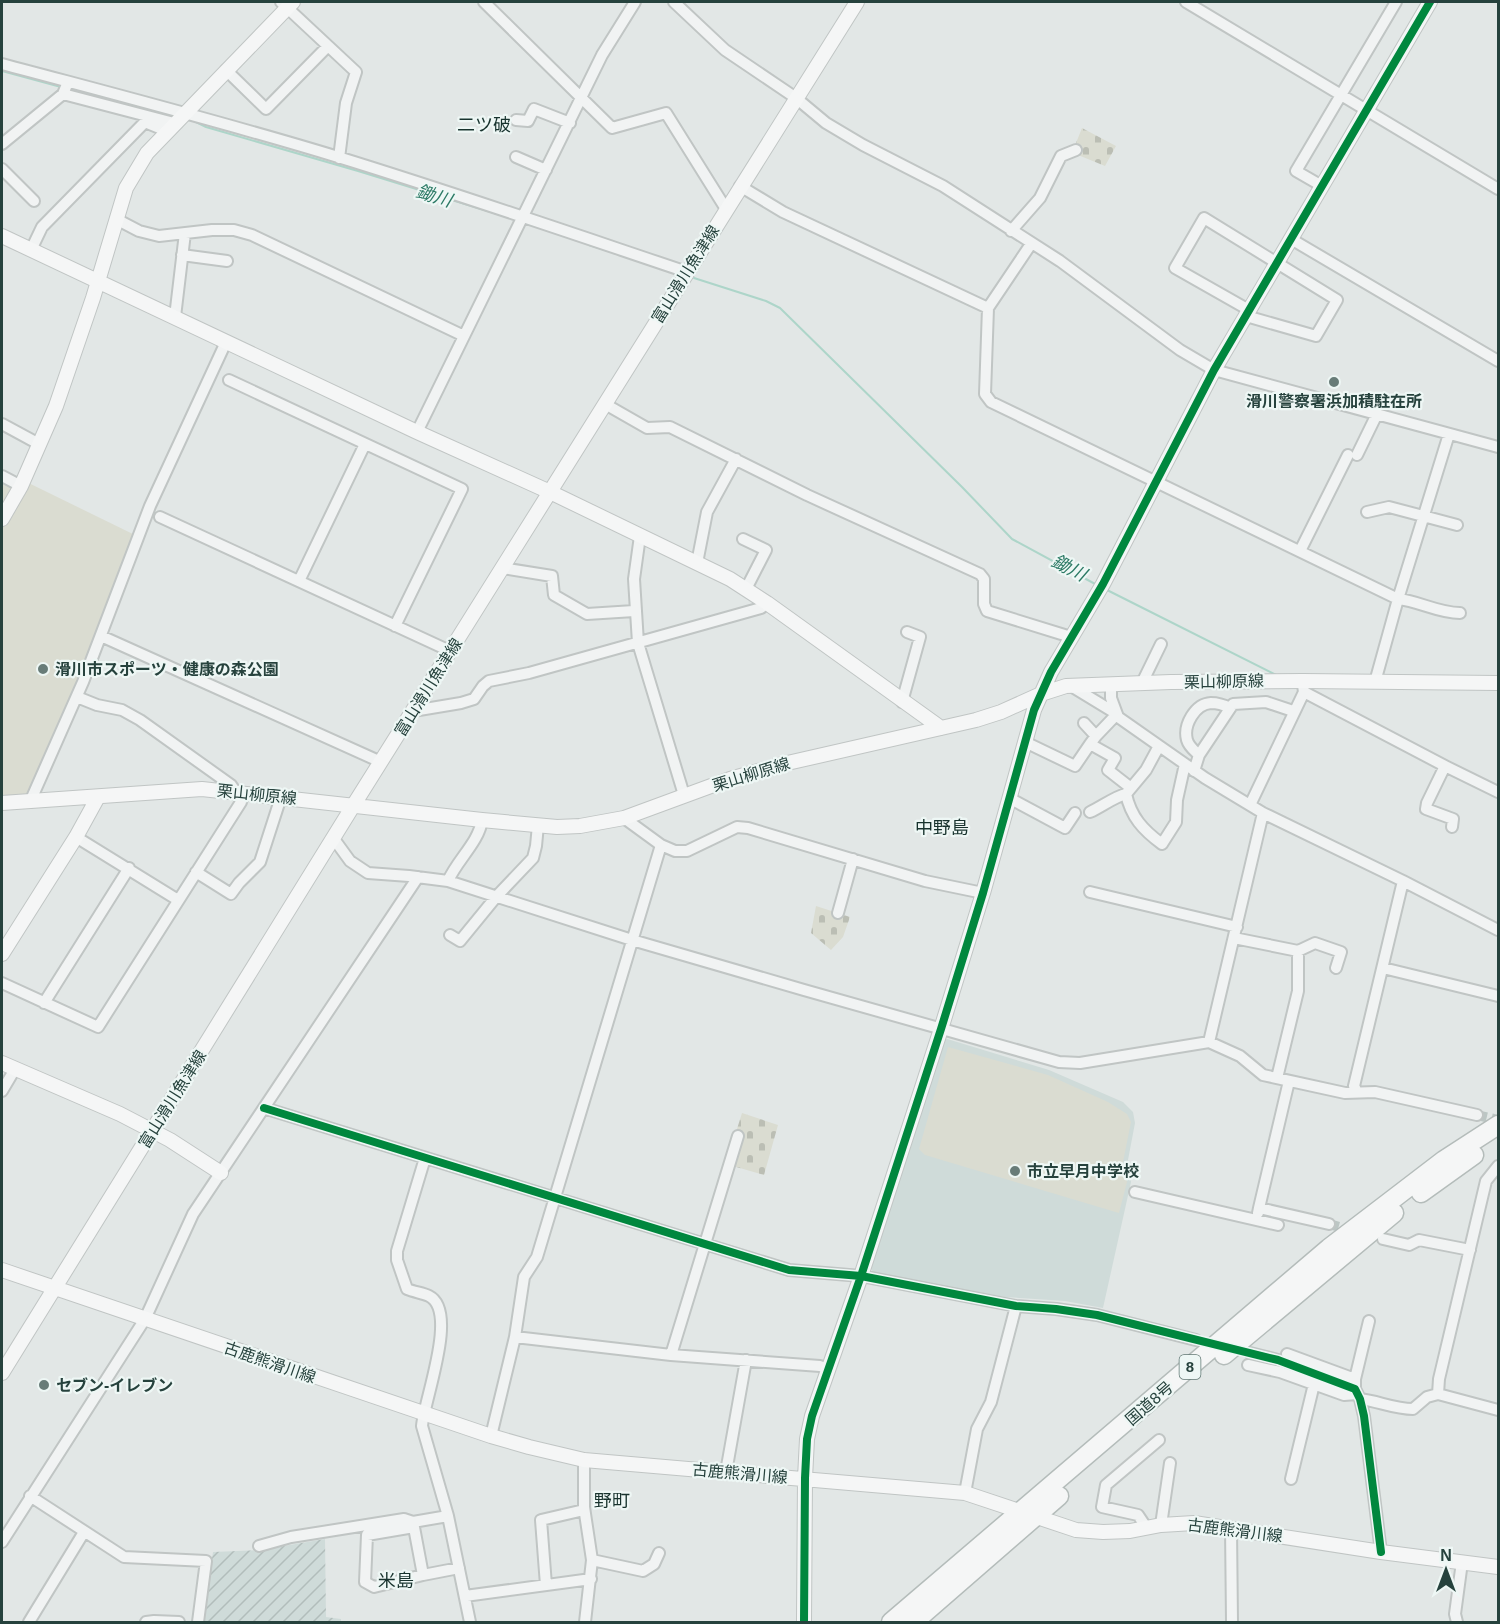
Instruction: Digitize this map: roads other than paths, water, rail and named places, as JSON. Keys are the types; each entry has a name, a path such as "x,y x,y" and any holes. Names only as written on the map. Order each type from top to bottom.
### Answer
{"highway":[{"name":"国道8号","path":"914,1623 1028,1515 1329,1248 1444,1160 1498,1125"},
{"name":"国道8号","path":"891,1623 1109,1452 1336,1259 1396,1211 1498,1140"}],"main road":[{"name":"富山滑川魚津線","path":"2,1373 353,806 856,2"},
{"path":"804,1623 805,1478 807,1439 812,1416 861,1276 941,1029 983,893 1034,710 1214,370 1430,2"},
{"path":"2,519 21,486 56,406 98,282 126,188 147,153 287,3"},
{"path":"2,236 417,432 550,492 730,579 941,728"},
{"name":"栗山柳原線","path":"3,806 98,796 202,789 237,791 482,820 580,826 624,818 729,779 783,764 1001,712 1056,688 1142,683 1303,686 1375,682 1498,683"},
{"path":"2,954 76,837 98,796"},
{"path":"2,1063 120,1114 170,1140 221,1173"},
{"name":"古鹿熊滑川線","path":"2,1270 491,1436 584,1460 965,1493 1076,1530 1121,1532 1161,1525 1194,1523 1381,1552 1498,1567"}],"street":[{"path":"484,2 612,128 666,112 726,209"},
{"path":"417,432 602,55 634,2"},
{"path":"674,2 725,50 796,98 846,136 942,186 1060,261 1180,350 1214,370 1498,447"},
{"path":"1186,2 1498,189"},
{"path":"1322,186 1296,171 1396,2"},
{"path":"287,3 356,72 346,103 339,158"},
{"path":"226,70 266,109 328,46"},
{"path":"2,64 175,122 339,158 522,220 687,272"},
{"path":"2,144 65,87"},
{"path":"516,120 528,121 534,109 570,123"},
{"path":"31,250 42,227 145,122 175,122"},
{"path":"1011,231 1040,198 1061,156 1076,150"},
{"path":"516,156 546,170"},
{"path":"2,169 34,201"},
{"path":"740,186 783,212 988,308"},
{"path":"1204,218 1337,300 1316,336 1247,313 1175,268 1204,218"},
{"path":"116,219 139,231 159,236 234,230 252,235 464,336"},
{"path":"175,317 185,233"},
{"path":"1291,239 1498,361"},
{"path":"1031,244 988,308 985,394 991,402 1398,599 1447,613 1460,613"},
{"path":"182,255 227,261"},
{"path":"30,802 77,697 150,506 226,342"},
{"path":"229,380 462,489 395,626"},
{"path":"605,404 647,428 670,427 807,495 980,574 984,579 984,604 987,611 1071,637"},
{"path":"1300,551 1377,414"},
{"path":"2,424 39,444"},
{"path":"1375,682 1449,434"},
{"path":"298,580 364,444"},
{"path":"697,563 707,512 736,459"},
{"path":"2,476 21,486"},
{"path":"1367,512 1389,507 1457,525"},
{"path":"160,517 450,651"},
{"path":"640,536 634,579 634,611 638,643 684,795"},
{"path":"743,539 766,549 746,589"},
{"path":"502,568 552,576 554,595 587,614 634,611"},
{"path":"413,711 474,699 489,681 529,673 761,609 767,603"},
{"path":"902,702 920,637 908,632"},
{"path":"101,636 381,762"},
{"path":"1142,683 1161,644"},
{"path":"1111,685 1111,698 1117,714"},
{"path":"1071,686 1117,714 1190,768 1263,813 1498,930"},
{"path":"1250,805 1303,686 1445,766 1498,792"},
{"path":"2,983 98,1028 241,802 237,791 231,785 140,720 122,710 97,705 77,697"},
{"path":"1084,723 1093,740 1115,758 1108,770 1128,791 1134,817 1146,832 1162,844 1176,822 1177,800 1190,768 1230,708 1233,705 1266,702 1293,711"},
{"path":"1199,755 1187,741 1186,731 1194,712 1208,703 1222,704 1230,708"},
{"path":"1025,742 1075,766 1093,740 1117,714"},
{"path":"1090,812 1128,791 1146,770 1158,746"},
{"path":"1445,766 1427,802 1426,809 1453,819 1452,827"},
{"path":"196,872 231,894 260,862 281,796"},
{"path":"1009,798 1065,828 1075,813"},
{"path":"1209,1042 1263,813"},
{"path":"624,818 675,851 687,851 737,827 748,828 926,881 983,893"},
{"path":"448,881 481,829 482,820"},
{"path":"450,935 460,941 496,897 533,858 538,825"},
{"path":"76,837 178,900"},
{"path":"334,839 350,861 368,873 448,881 633,940 1059,1062 1080,1063 1209,1042 1240,1056 1263,1075 1345,1094 1375,1092 1477,1115"},
{"path":"491,1436 515,1337 524,1278 537,1257 661,844"},
{"path":"838,913 853,860"},
{"path":"44,1003 129,868"},
{"path":"2,1542 145,1320 193,1214 418,877"},
{"path":"1356,1092 1354,1086 1403,881"},
{"path":"1090,892 1298,951 1315,943 1341,952 1336,968"},
{"path":"1277,1078 1298,991 1298,951"},
{"path":"1383,968 1498,996"},
{"path":"2,1091 15,1069"},
{"path":"1258,1213 1289,1081"},
{"path":"264,1108 789,1270 861,1276 1017,1306 1056,1308 1097,1315 1196,1340"},
{"path":"670,1354 706,1245 738,1136"},
{"path":"425,1158 397,1251 397,1260 403,1284 407,1289 429,1296 436,1303 441,1314 438,1352 422,1426 448,1516 470,1623"},
{"path":"1438,1394 1439,1379 1486,1181 1498,1166"},
{"path":"1135,1192 1329,1224"},
{"path":"1258,1213 1278,1225"},
{"path":"1383,1239 1409,1245 1419,1240 1470,1250"},
{"path":"965,1493 977,1429 991,1402 1017,1306"},
{"path":"1369,1321 1357,1390 1364,1416 1381,1552"},
{"path":"515,1337 670,1354 820,1366 827,1369"},
{"path":"1287,1354 1374,1401 1399,1409 1413,1409 1427,1397 1438,1394 1498,1410"},
{"path":"1249,1359 1278,1360 1357,1390 1344,1395 1249,1359"},
{"path":"726,1472 746,1360"},
{"path":"1291,1479 1314,1384"},
{"path":"1146,1527 1138,1515 1102,1508 1106,1485 1159,1440"},
{"path":"584,1460 584,1509 592,1560 585,1623"},
{"path":"1161,1525 1170,1463"},
{"path":"30,1496 124,1557 206,1561 198,1623"},
{"path":"546,1585 541,1520 584,1509"},
{"path":"448,1516 367,1535 365,1582 374,1587 459,1568"},
{"path":"259,1546 291,1537 404,1519 414,1525 423,1575"},
{"path":"1231,1528 1232,1623"},
{"path":"29,1623 84,1532"},
{"path":"592,1560 643,1571 654,1564 659,1553"},
{"path":"1457,1623 1455,1614 1462,1562"},
{"path":"465,1596 591,1580"},
{"path":"147,1623 154,1621 179,1623"}],"waterway":[{"name":"鋤川","path":"2,71 61,87"},
{"name":"鋤川","path":"69,89 168,115"},
{"name":"鋤川","path":"192,120 206,127 507,217"},
{"name":"鋤川","path":"589,245 615,253"},
{"name":"鋤川","path":"694,278 766,301 780,308 1012,539 1097,585"},
{"name":"鋤川","path":"1107,590 1276,675"},
{"name":"鋤川","path":"1442,759 1461,768"}],"tunnel":[{"path":"1477,1115 1498,1120"},
{"path":"1329,1224 1354,1231"}],"place":[{"name":"滑川警察署浜加積駐在所","path":"1334,382"},
{"name":"滑川市スポーツ・健康の森公園","path":"43,669"},
{"name":"市立早月中学校","path":"1015,1171"},
{"name":"セブン-イレブン","path":"44,1385"}],"district":[{"name":"二ツ破","path":"484,125"},
{"name":"中野島","path":"942,828"},
{"name":"野町","path":"612,1501"},
{"name":"米島","path":"396,1581"}]}
